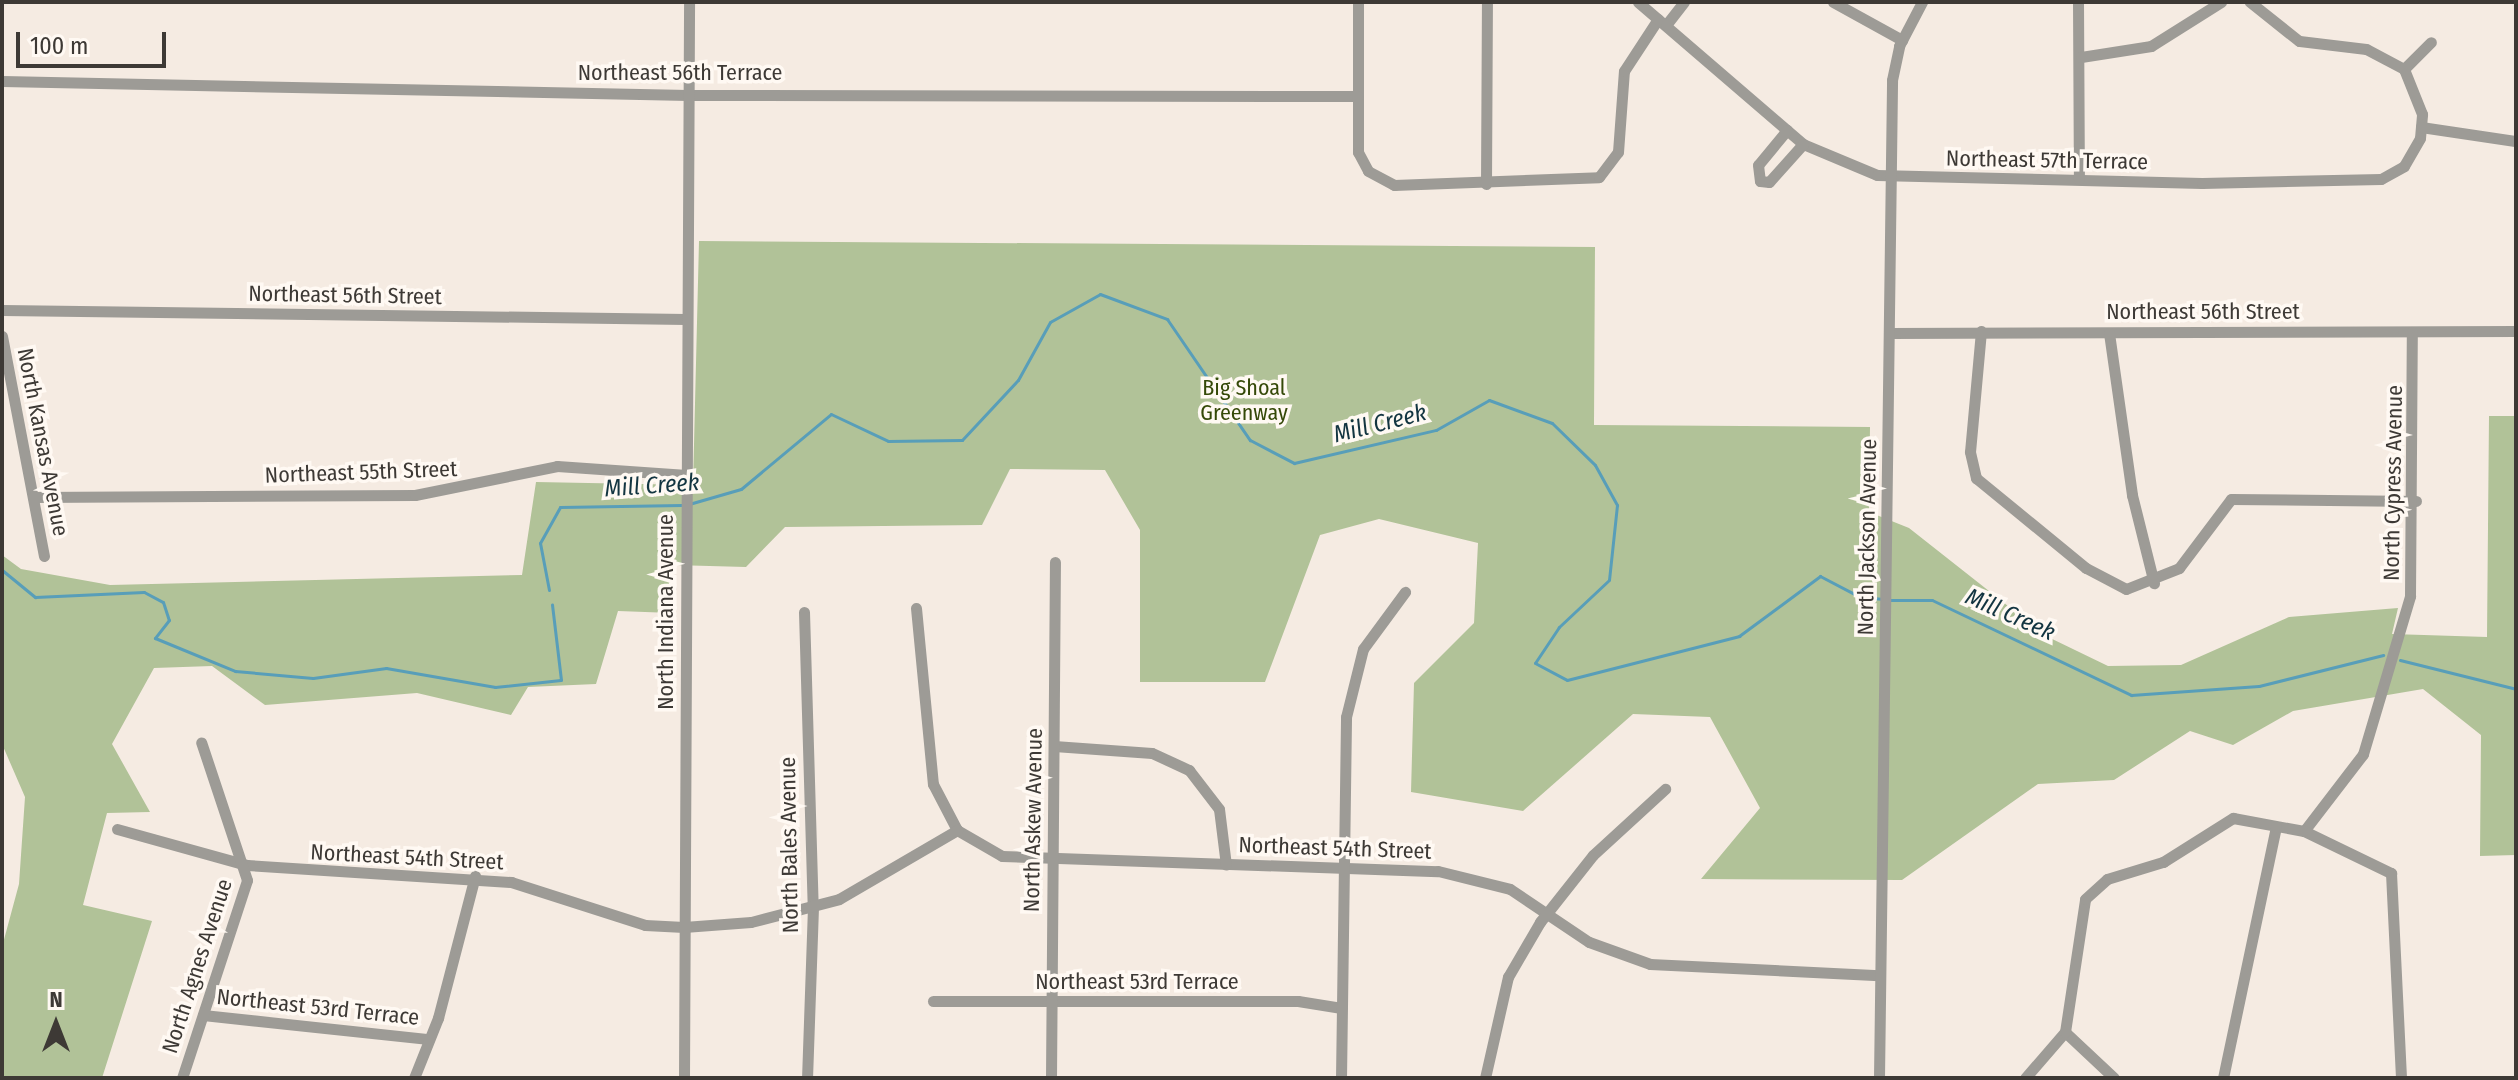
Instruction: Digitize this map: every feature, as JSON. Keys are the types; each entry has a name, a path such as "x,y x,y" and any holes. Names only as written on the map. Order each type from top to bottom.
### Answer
{"street":[{"name":"North Indiana Avenue","path":"684,1078 689,2"},
{"path":"1358,2 1358,96 1364,166 1394,185 1588,183 1611,167 1620,145 1624,71 1662,22 1684,2"},
{"path":"1486,184 1487,2"},
{"path":"1833,2 1902,40"},
{"name":"North Jackson Avenue","path":"1879,1078 1892,80 1902,40 1922,2"},
{"path":"2078,2 2081,57 2079,179"},
{"path":"2081,57 2151,46 2221,2"},
{"path":"2250,2 2299,41 2366,49 2404,69 2421,101 2421,127 2515,141"},
{"name":"Northeast 57th Terrace","path":"1646,4 1662,22 1803,144 1892,177 2381,179 2412,156 2421,127"},
{"path":"2404,69 2431,42"},
{"name":"Northeast 56th Terrace","path":"2,81 688,95 1358,96"},
{"path":"1787,130 1758,165 1760,181 1769,182 1803,144"},
{"name":"Northeast 56th Street","path":"2,310 686,319"},
{"path":"1981,331 1970,452 1979,484 2097,575 2126,589 2154,583 2191,556 2231,499 2416,501"},
{"name":"Northeast 56th Street","path":"1890,333 2516,331"},
{"name":"North Cypress Avenue","path":"2304,831 2363,754 2410,596 2416,501 2412,332"},
{"path":"2109,333 2132,495 2154,583"},
{"name":"North Kansas Avenue","path":"2,336 44,556"},
{"name":"Northeast 55th Street","path":"33,497 415,495 557,466 687,475"},
{"name":"North Askew Avenue","path":"1051,1078 1055,562"},
{"path":"1341,1078 1342,866 1352,682 1371,633 1405,592"},
{"path":"916,608 930,772 957,830"},
{"name":"North Bales Avenue","path":"804,612 813,907 807,1078"},
{"path":"201,742 247,865"},
{"path":"1054,746 1152,753 1189,770 1219,809 1226,865"},
{"path":"1485,1078 1508,977 1547,911 1593,855 1665,789"},
{"path":"2025,1078 2065,1032 2085,899 2095,887 2163,862 2226,818 2304,831 2376,860 2394,877 2401,1078"},
{"path":"2223,1078 2276,827"},
{"name":"Northeast 54th Street","path":"117,829 247,865 338,876 475,876 645,925 684,927 813,907 878,883 957,830 1002,856 1053,863 1342,866 1471,876 1547,911 1589,942 1650,964 1879,975"},
{"name":"North Agnes Avenue","path":"182,1078 247,865"},
{"path":"414,1078 429,1039 475,876"},
{"name":"Northeast 53rd Terrace","path":"933,1001 1298,1001 1341,1008"},
{"name":"Northeast 53rd Terrace","path":"203,1015 429,1039"},
{"path":"2065,1032 2114,1078"}],"green space":[{"name":"Big Shoal Greenway","path":"699,241 1595,247 1594,425 1870,427 1869,512 1909,528 2046,636 2108,666 2181,665 2289,617 2398,608 2392,634 2487,637 2489,416 2516,416 2516,855 2480,856 2481,735 2423,689 2293,711 2233,745 2190,731 2114,780 2038,784 1902,880 1701,879 1760,808 1710,717 1633,714 1523,811 1411,792 1414,683 1474,623 1478,543 1379,519 1320,535 1265,682 1140,682 1140,530 1105,470 1010,469 982,525 785,527 746,567 673,565 672,613 618,611 596,684 528,687 511,715 417,693 265,705 212,666 154,668 112,744 150,812 107,813 83,905 152,921 102,1078 2,1078 2,947 19,884 25,797 2,744 2,555 21,569 110,585 522,575 536,482 693,485"}],"waterway":[{"name":"Mill Creek","path":"689,504 741,489 831,414 888,441 962,440 1018,380 1050,322 1100,294 1167,319 1250,440 1294,463 1436,430 1489,400 1552,423 1595,465 1617,505 1609,580 1559,627 1535,663 1567,680 1739,636 1820,576 1860,597 1881,599"},
{"name":"Mill Creek","path":"549,590 540,543 560,507 682,505"},
{"name":"Mill Creek","path":"2,570 35,597 144,592 163,602 169,620 155,638 235,671 313,678 386,668 495,687 561,680 552,605"},
{"name":"Mill Creek","path":"1889,600 1932,600 2131,695 2259,686 2383,655"},
{"name":"Mill Creek","path":"2400,660 2516,689"}]}
